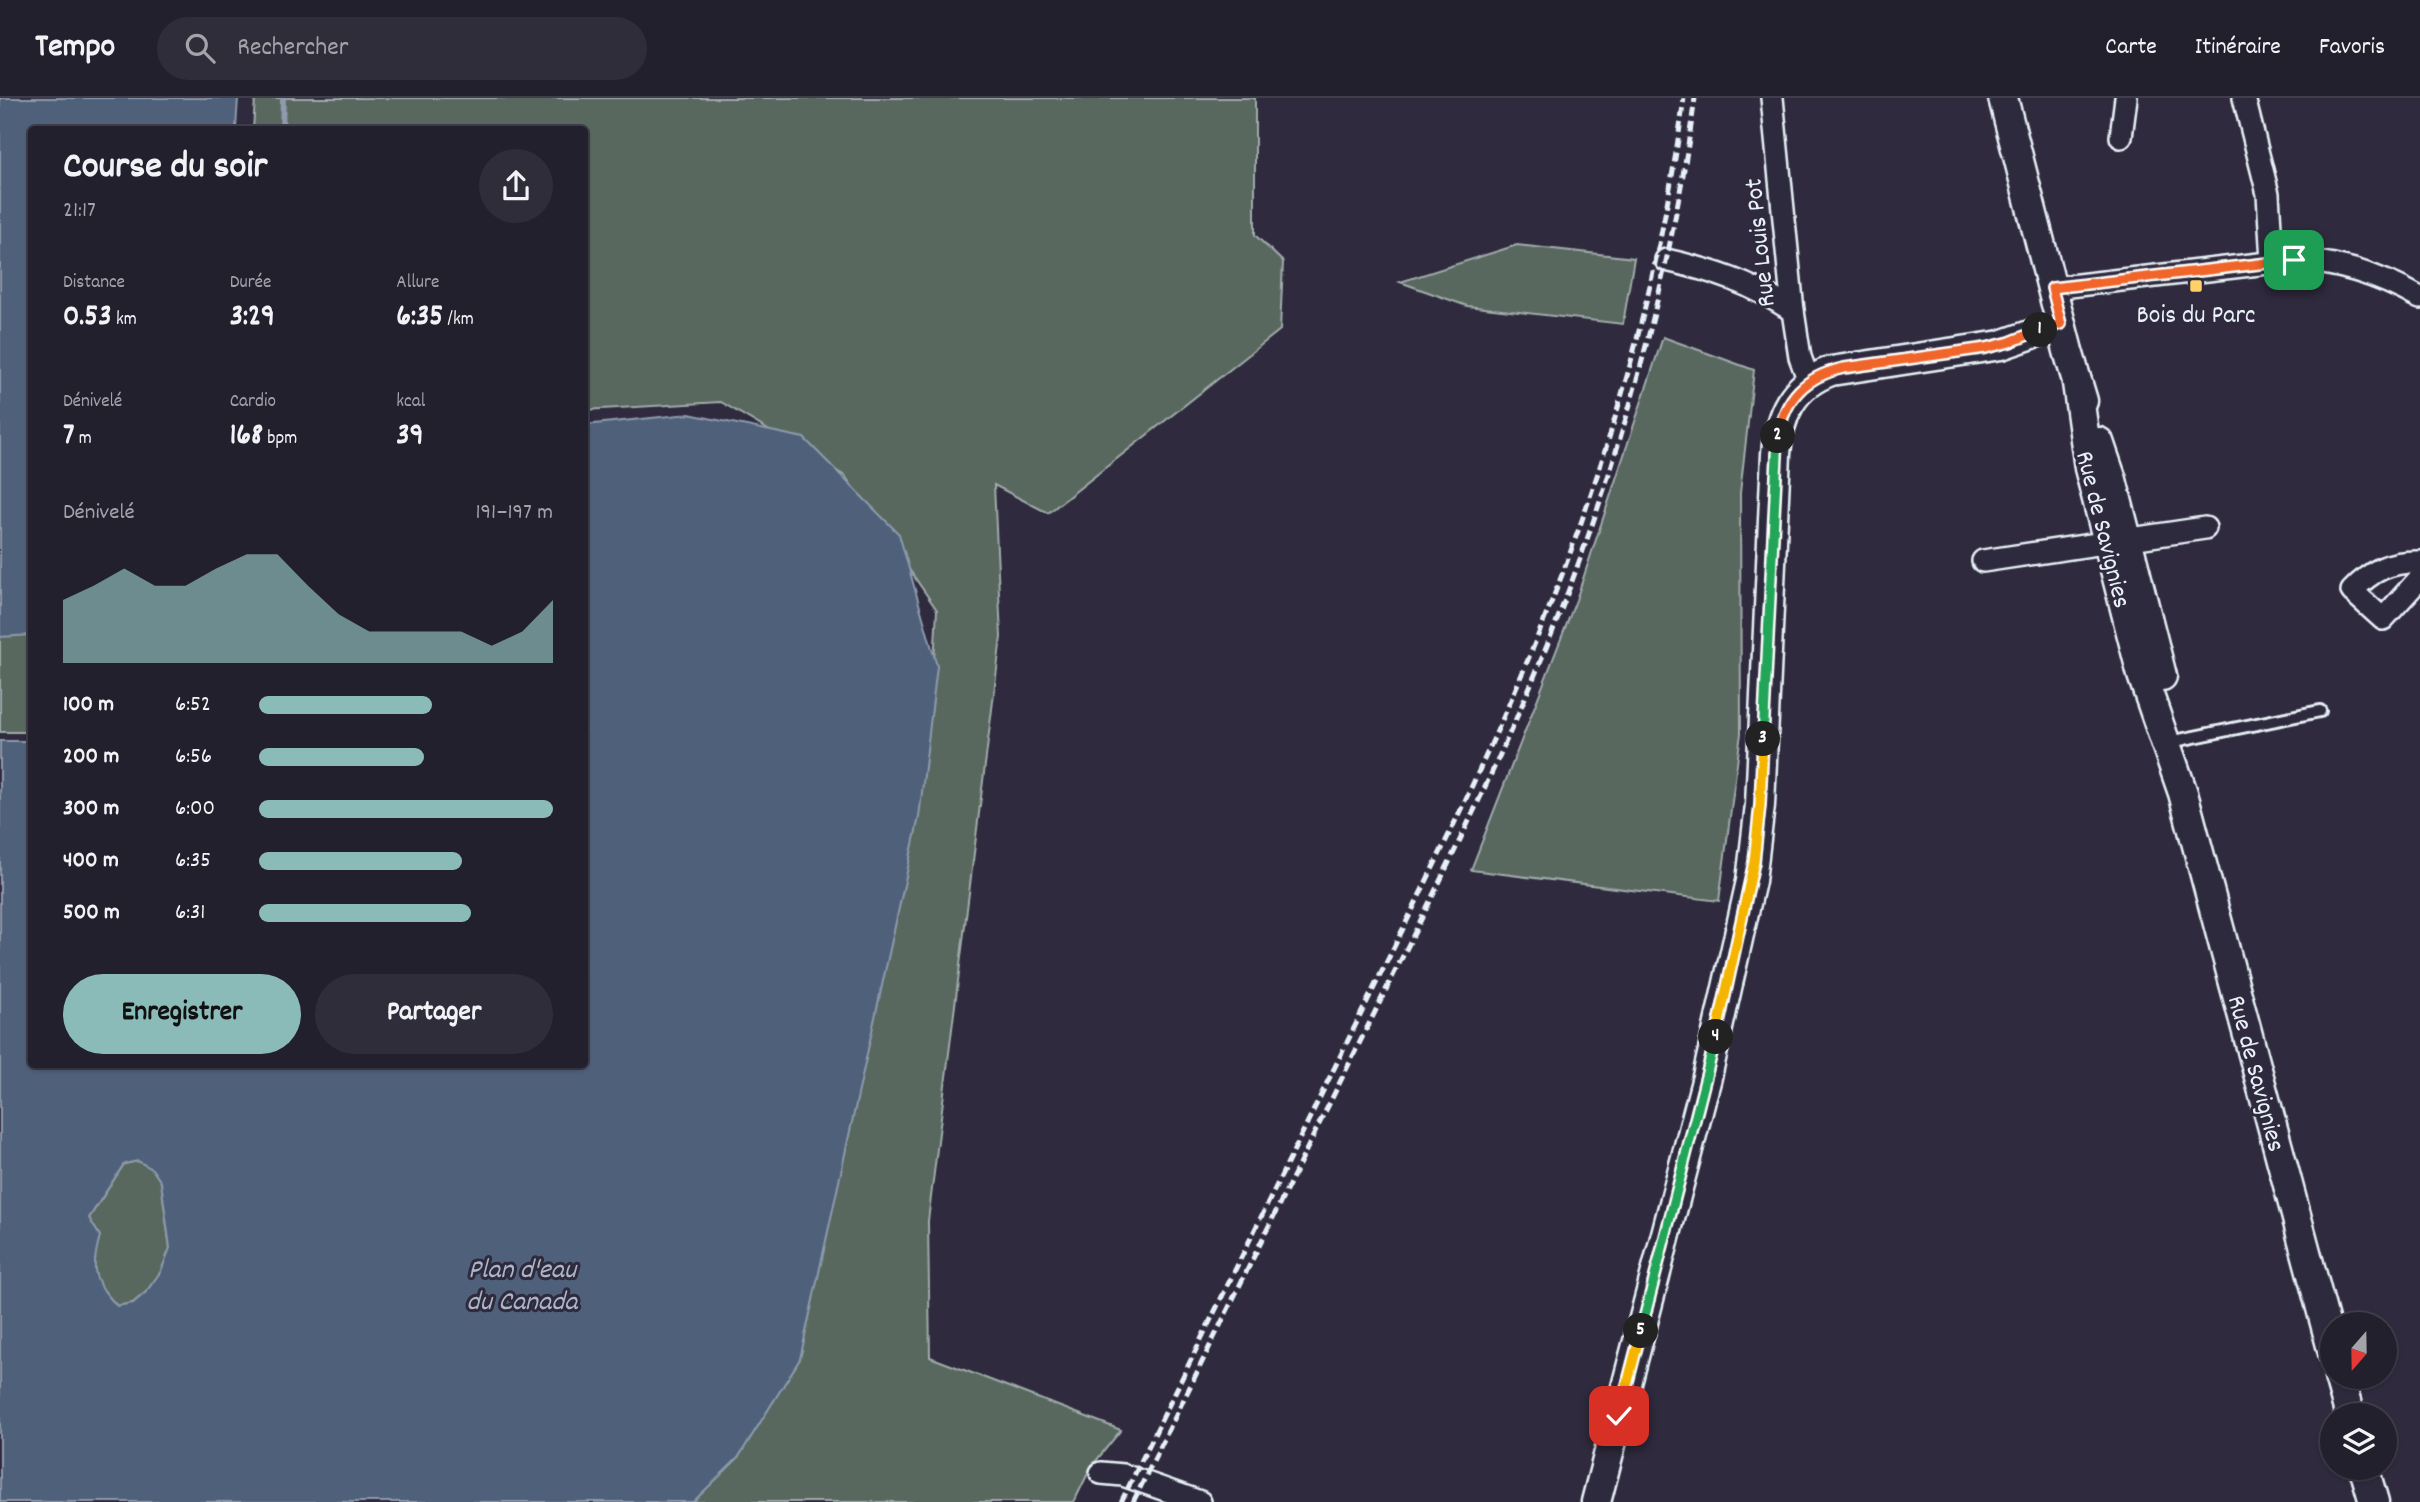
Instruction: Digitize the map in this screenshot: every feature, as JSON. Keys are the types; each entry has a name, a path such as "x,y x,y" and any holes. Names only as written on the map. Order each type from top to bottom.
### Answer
{"street":[{"name":"Rue Louis Pot","path":"1772,98 1793,311 1800,357 1809,381"},
{"name":"Rue de Savignies","path":"2003,98 2077,383 2085,453 2117,541 2141,675 2170,742 2322,1312"},
{"path":"2121,137 2126,98"},
{"path":"2244,98 2268,194 2272,261"},
{"path":"1666,260 1721,273 1760,291 1793,311"},
{"path":"2052,288 2272,261 2309,260 2338,265 2386,281 2420,298"},
{"path":"1596,1502 1707,1077 1751,881 1760,805 1777,439 1780,428 1790,404 1809,381 1844,368 2001,345 2061,324"},
{"path":"1983,561 2205,528"},
{"path":"2420,562 2407,562 2372,571 2352,591 2383,619 2420,578"},
{"path":"1101,1473 1123,1475 1200,1502"},
{"path":"2368,1480 2374,1502"}],"lane":[{"path":"2170,742 2320,711"}],"green space":[{"path":"255,98 1255,98 1255,235 1283,262 1280,330 1048,513 994,485 1001,637 928,1221 930,1357 1121,1430 1091,1467 1074,1502 658,1502 799,1263 931,713 937,610 845,476 721,402 588,410 588,126 253,126"},
{"path":"1517,245 1634,258 1623,324 1467,306 1400,282"},
{"path":"1663,337 1754,370 1740,493 1741,733 1719,901 1471,870 1576,600"},
{"path":"28,626 28,732 0,732 0,631"},
{"path":"138,1161 152,1168 161,1182 170,1248 161,1272 146,1292 133,1303 117,1306 95,1274 94,1258 99,1236 89,1218 124,1164"}],"water":[{"path":"0,98 238,98 236,126 28,126 28,635 0,637"},
{"name":"Plan d'eau du Canada","path":"689,414 804,438 899,534 937,666 919,817 800,1359 738,1458 693,1502 0,1502 0,741 28,741 28,1068 588,1068 588,425","holes":["138,1161 152,1169 161,1182 170,1248 161,1271 146,1292 133,1303 117,1306 98,1282 95,1258 100,1236 89,1218 124,1164"]}],"waterway":[{"path":"282,126 283,98"}],"railway":[{"path":"1121,1502 1453,826 1541,628 1589,499 1629,368 1661,233 1684,98"},
{"path":"1133,1502 1460,841 1554,628 1601,499 1640,368 1672,234 1695,98"}],"place":[{"name":"Bois du Parc","path":"2196,286"}],"route":[{"path":"1619,1416 1707,1077 1754,862 1762,773 1777,439 1790,404 1809,381 1831,371 2001,345 2061,324 2052,288 2294,260"}]}
